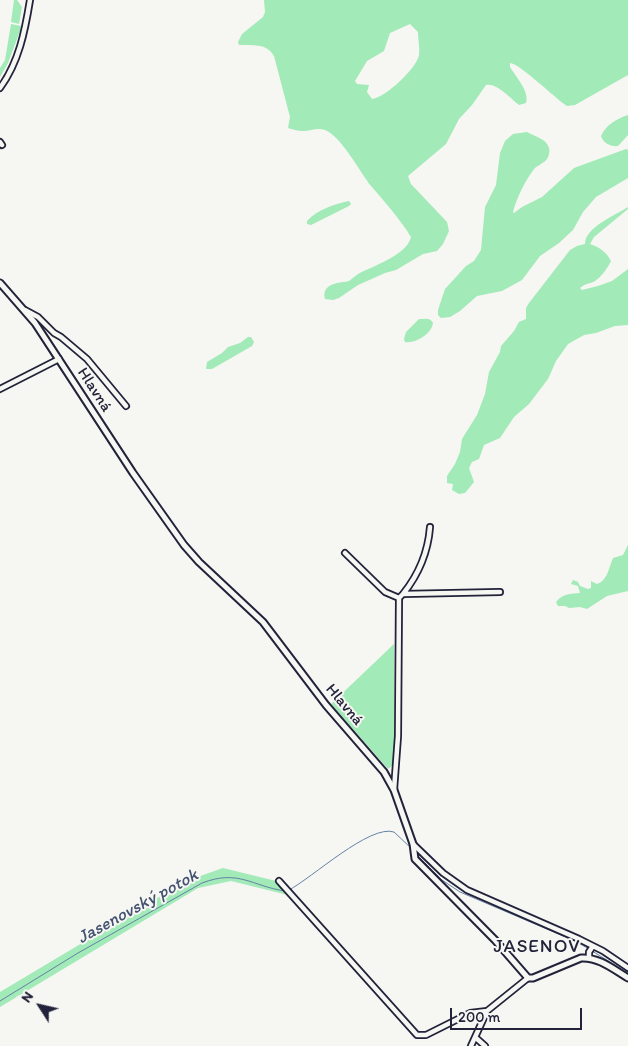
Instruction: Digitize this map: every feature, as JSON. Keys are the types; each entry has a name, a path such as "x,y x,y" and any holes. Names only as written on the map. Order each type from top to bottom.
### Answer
{"street":[{"path":"0,88 23,40 30,0"},
{"name":"Hlavná","path":"0,283 35,323 128,465 184,545 199,562 263,622 326,705 384,772 394,790 419,864 495,940 528,978"},
{"path":"24,310 38,317 54,333 87,359 126,406"},
{"path":"0,389 59,359"},
{"path":"394,790 401,596 414,581 421,566 429,542 430,528"},
{"path":"345,553 385,592 401,596 500,592"},
{"path":"384,772 390,776 396,773"},
{"path":"413,846 443,873 467,890 628,968"},
{"path":"279,881 417,1035 426,1036 470,1013 487,1011"},
{"path":"471,1046 487,1011 528,978 534,978 581,958 591,951"},
{"path":"591,951 596,959 628,978"},
{"path":"476,1038 485,1046"}],"green space":[{"path":"14,0 17,0 22,7 19,24 11,22"},
{"path":"264,0 628,0 628,75 575,105 567,106 521,69 510,63 510,67 526,94 526,103 519,105 495,86 486,85 459,119 446,144 408,176 411,184 447,222 449,231 443,244 437,251 423,254 396,270 358,285 339,298 333,300 325,299 324,295 329,286 349,281 358,274 396,255 408,243 411,237 337,139 322,129 303,131 288,128 290,117 274,56 264,47 239,45 238,42 242,34 263,17 265,12","holes":["410,24 418,32 419,55 413,67 400,82 385,94 372,99 367,92 369,85 357,84 355,81 367,61 384,51 390,33"]},
{"path":"11,24 21,26 20,31 8,63 0,77 0,68 5,60"},
{"path":"628,115 628,135 618,146 605,143 601,136 606,129"},
{"path":"527,132 546,142 549,154 547,159 534,169 527,179 514,213 542,197 574,168 626,149 628,150 628,178 596,197 583,212 573,230 559,243 540,256 522,280 502,291 477,296 460,311 450,317 441,318 438,315 438,310 445,289 466,266 474,261 481,250 485,207 496,185 500,153 505,141 513,134"},
{"path":"349,201 351,204 349,206 311,225 307,224 311,217 321,210"},
{"path":"628,207 594,237 590,244 603,251 611,261 598,279 580,288 582,290 612,281 628,269 628,325 615,326 584,335 568,344 556,361 548,379 529,404 514,417 500,438 484,445 479,459 472,462 469,468 474,482 465,493 459,494 452,490 453,484 447,483 447,476 460,452 462,439 477,415 485,394 489,372 500,352 501,346 519,322 526,319 526,308 529,303 570,250 585,244 586,238 595,227"},
{"path":"419,319 432,321 432,327 427,334 418,340 405,342 406,332"},
{"path":"251,337 254,342 252,346 212,369 206,369 207,362 228,347 240,343"},
{"path":"628,545 628,591 607,596 587,609 558,606 556,602 561,597 567,594 580,593 578,586 571,584 573,580 578,582 580,586 588,589 591,588 591,581 597,584 603,580 613,558 623,555"},
{"path":"394,644 394,764 388,769 331,704"},
{"path":"223,868 276,881 288,895 231,881 198,888 0,1007 0,992 186,881"}],"waterway":[{"name":"Jasenovský potok","path":"289,890 356,844 371,836 384,832 394,832 411,848"},
{"name":"Jasenovský potok","path":"417,855 442,880 460,892 575,941 589,949"},
{"name":"Jasenovský potok","path":"0,1001 78,953 202,883 215,879 236,878 285,891"},
{"name":"Jasenovský potok","path":"592,951 628,973"}],"district":[{"name":"JASENOV","path":"537,947"}]}
